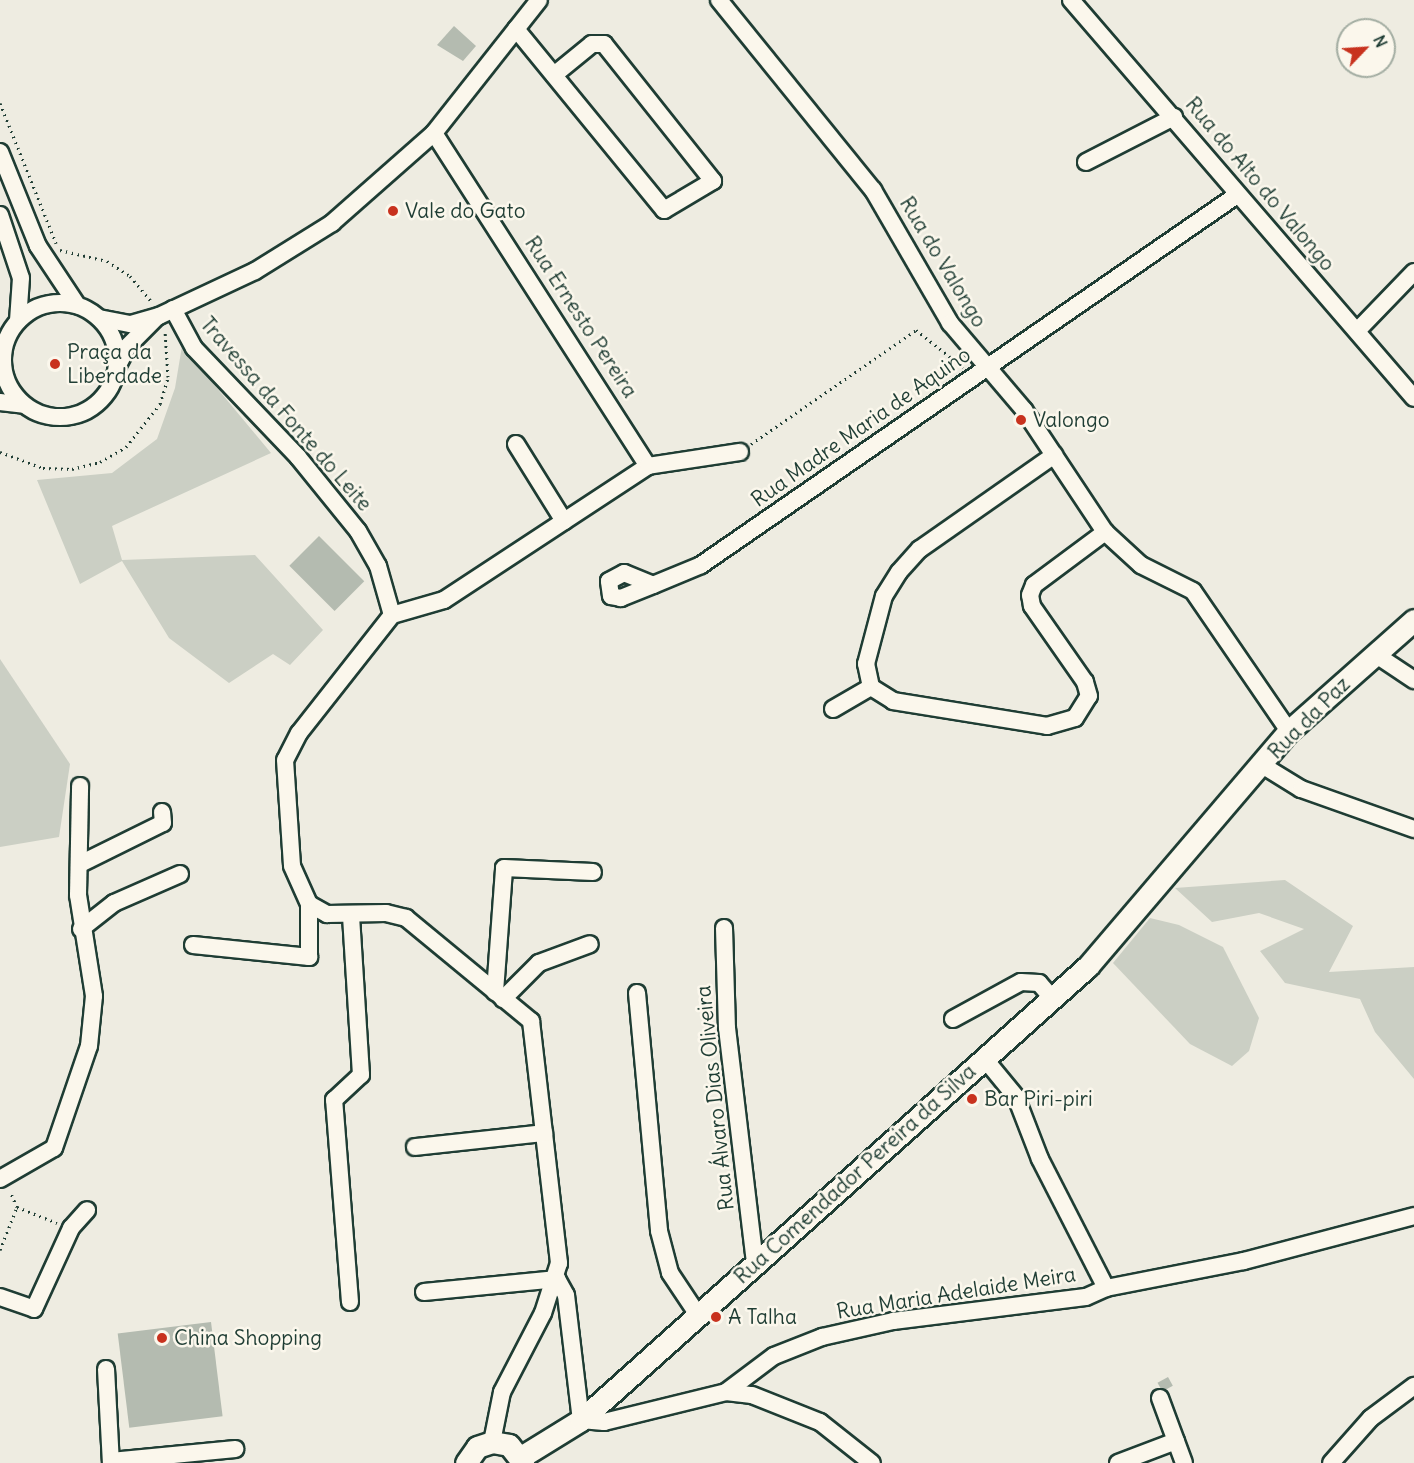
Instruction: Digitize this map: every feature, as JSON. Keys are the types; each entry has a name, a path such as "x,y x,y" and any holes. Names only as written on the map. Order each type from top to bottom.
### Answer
{"main road":[{"name":"Rua da Paz","path":"1126,926 1289,731 1414,620"},
{"name":"Rua Comendador Pereira da Silva","path":"522,1460 581,1420 1052,998 1126,926"},
{"path":"465,1462 477,1447 492,1442 509,1445 522,1460"}],"street":[{"path":"0,152 41,252 77,305 99,318 131,324 166,313 255,271 332,223 434,133 538,0"},
{"name":"Rua do Valongo","path":"719,0 873,190 950,323 984,369 1024,411 1105,532 1124,554 1199,598 1289,731"},
{"name":"Rua do Alto do Valongo","path":"1071,0 1414,398"},
{"path":"516,29 664,210 713,181 604,44 592,44 554,75"},
{"path":"1086,162 1173,117"},
{"name":"Rua Ernesto Pereira","path":"434,133 648,466"},
{"name":"Rua Madre Maria de Aquino","path":"653,585 701,565 1237,195"},
{"path":"0,215 21,278 18,321 2,348 6,378 24,405"},
{"path":"1357,331 1414,272"},
{"path":"18,321 45,305 77,305"},
{"path":"0,402 24,405 56,418 90,410 104,398 128,346 166,313"},
{"name":"Travessa da Fonte do Leite","path":"166,313 194,348 298,457 358,531 378,566 393,615"},
{"path":"99,318 110,332 117,366"},
{"path":"516,444 564,521"},
{"path":"193,945 309,957 309,904 292,866 285,760 299,733 393,615 444,600 648,466 740,452"},
{"path":"1054,455 920,549 898,572 884,596 866,664 871,687 892,701 1047,726 1075,718 1089,696 1085,682 1032,606 1030,595 1034,585 1105,532"},
{"path":"1375,654 1414,680"},
{"path":"833,709 871,687"},
{"path":"1262,765 1301,789 1414,829"},
{"path":"2,1179 54,1148 89,1046 94,996 81,929 80,786"},
{"path":"81,863 163,823 162,812"},
{"path":"499,995 504,867 593,872"},
{"path":"81,929 114,903 180,874"},
{"path":"309,904 327,914 386,913 406,918 531,1021 557,1279 566,1295 581,1420 604,1422 726,1392 787,1405 820,1422 872,1463"},
{"path":"350,1302 333,1100 361,1075 351,914"},
{"name":"Rua Álvaro Dias Oliveira","path":"724,928 727,1028 755,1264"},
{"path":"499,995 539,963 591,944"},
{"path":"953,1019 1021,982 1039,982 1052,998"},
{"path":"637,993 659,1231 670,1273 698,1315"},
{"path":"984,1058 1016,1097 1040,1159 1106,1288"},
{"path":"415,1147 544,1133"},
{"path":"0,1297 34,1309 71,1228 87,1210"},
{"name":"Rua Maria Adelaide Meira","path":"726,1392 774,1356 822,1337 893,1322 1086,1297 1106,1288 1244,1261 1414,1216"},
{"path":"424,1292 557,1279"},
{"path":"492,1442 502,1392 557,1279"},
{"path":"106,1369 111,1462 235,1449"},
{"path":"1331,1463 1371,1418 1414,1386"},
{"path":"1160,1398 1184,1463"},
{"path":"1119,1463 1176,1441"}],"path":[{"path":"0,103 59,250"},
{"path":"0,452 43,468 72,469 100,462 126,447 155,412 168,377 169,349 166,313 130,276 106,261 59,250 41,252"},
{"path":"740,452 915,330 965,369 984,369"},
{"path":"2,1179 17,1208 71,1228"},
{"path":"0,1250 17,1208"}],"shaded area":[{"path":"182,346 271,453 112,526 122,560 255,555 323,630 290,665 273,654 229,683 169,638 122,561 80,584 37,480 112,473 157,439 175,388"},
{"path":"0,659 70,764 59,837 0,847"},
{"path":"1285,880 1353,926 1329,972 1414,967 1414,1079 1375,1032 1360,999 1285,983 1260,951 1304,929 1259,913 1212,922 1175,888"},
{"path":"1150,918 1179,925 1223,947 1259,1018 1249,1051 1232,1066 1190,1044 1113,963"}],"building":[{"path":"454,26 476,46 463,61 437,45"},
{"path":"319,536 364,581 335,611 289,566"},
{"path":"211,1322 223,1416 129,1428 118,1333"},
{"path":"1168,1377 1173,1386 1162,1392 1158,1383"}],"place":[{"name":"Vale do Gato","path":"393,211"},
{"name":"Praça da Liberdade","path":"55,364"},
{"name":"Valongo","path":"1021,420"},
{"name":"Bar Piri-piri","path":"972,1099"},
{"name":"A Talha","path":"716,1317"},
{"name":"China Shopping","path":"162,1338"}]}
